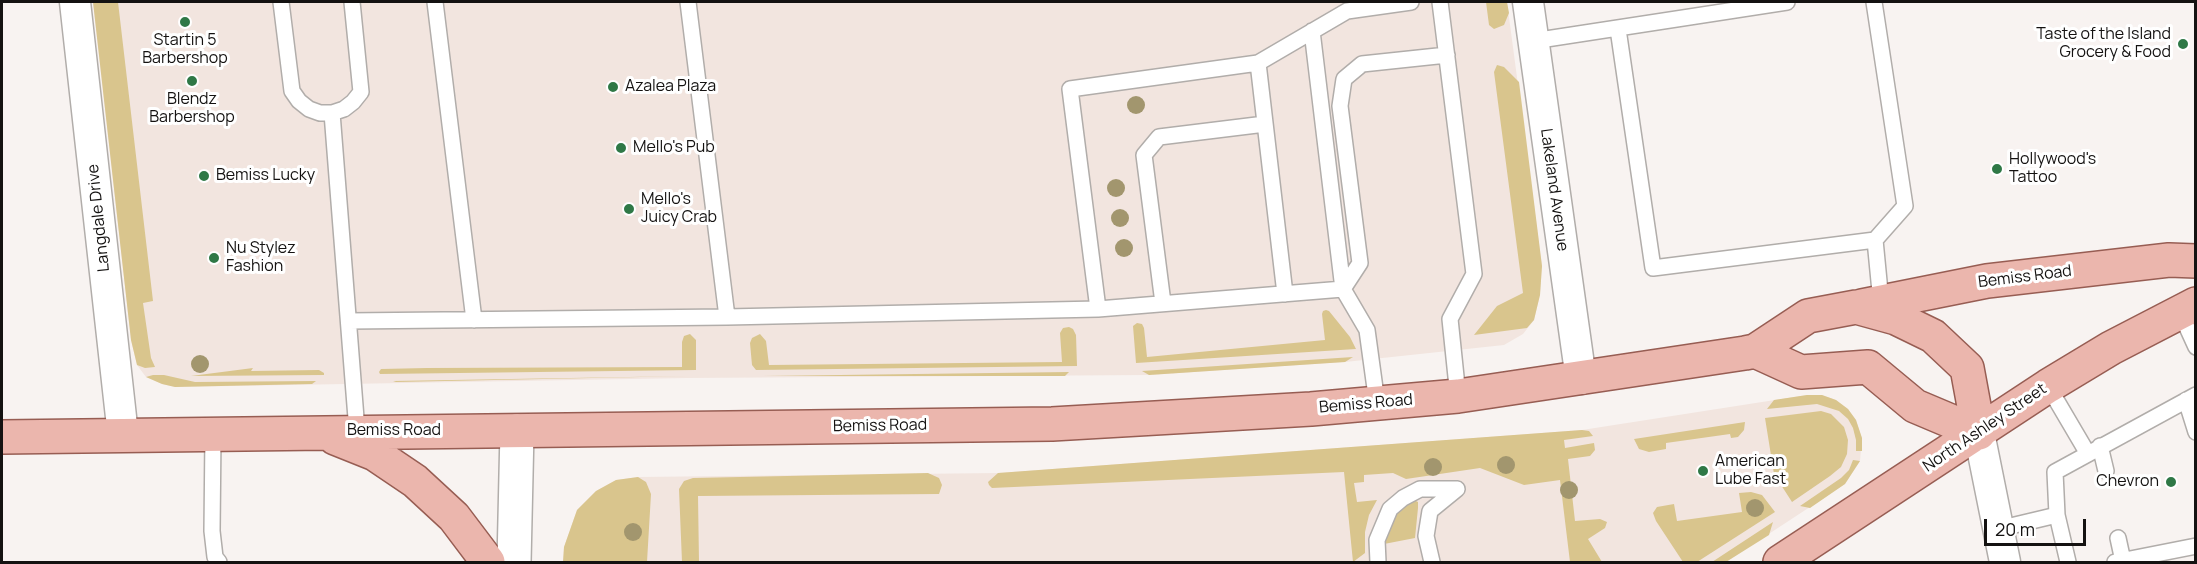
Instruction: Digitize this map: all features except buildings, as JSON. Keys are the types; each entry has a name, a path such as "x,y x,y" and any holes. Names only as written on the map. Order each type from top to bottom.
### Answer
{"main road":[{"name":"Bemiss Road","path":"2,436 1052,424 1287,411 1458,396 1755,351 1808,316 1987,281 2169,260 2196,261"},
{"name":"Bemiss Road","path":"1869,304 1933,336 1968,368 1979,433"},
{"name":"North Ashley Street","path":"1780,562 2048,386 2111,348 2188,308"},
{"path":"1755,351 1801,372 1868,367 1915,406 1979,433"},
{"path":"320,431 375,454 415,481 453,517 488,562"},
{"path":"514,562 517,431"}],"street":[{"name":"Langdale Drive","path":"75,2 123,435"},
{"name":"Lakeland Avenue","path":"1528,2 1581,379"},
{"path":"1979,433 2005,562"}],"lane":[{"path":"281,2 292,91 309,109 320,113 332,113 344,109 361,92 352,2"},
{"path":"435,2 474,320"},
{"path":"688,2 727,317"},
{"path":"1098,309 1070,89 1258,63 1347,11 1411,2"},
{"path":"1440,2 1474,274 1450,319 1458,396"},
{"path":"1533,41 1787,2"},
{"path":"1869,304 1875,240 1905,206 1874,2"},
{"path":"1618,29 1653,268 1875,240"},
{"path":"1312,31 1343,289 1366,330 1377,403"},
{"path":"1343,289 1360,263 1340,106 1344,80 1362,64 1447,55"},
{"path":"1258,63 1285,294"},
{"path":"332,113 357,431"},
{"path":"1163,303 1144,155 1159,136 1265,124"},
{"path":"349,321 727,317 1098,309 1343,289"},
{"path":"2188,308 2196,347"},
{"path":"2048,386 2094,450 2106,471"},
{"path":"2068,562 2057,515 2055,472 2191,397 2196,432"},
{"path":"213,434 212,531 215,557 219,562"},
{"path":"1378,562 1377,540 1390,509 1403,498 1420,489 1457,489 1430,512 1426,536 1432,562"},
{"path":"1998,530 2057,515"},
{"path":"2118,538 2119,562 2140,560 2196,546"}],"shaded area":[{"path":"93,2 1507,2 1542,266 1540,295 1534,320 1523,334 1504,345 1345,362 1149,375 687,378 175,387 146,377 137,365 131,340"},
{"path":"93,2 118,2 153,301 143,303 151,358 155,367 145,368 137,365 131,340"},
{"path":"1486,2 1507,2 1509,13 1504,25 1494,29 1489,25"},
{"path":"1497,65 1504,67 1519,82 1542,266 1540,295 1534,320 1527,328 1474,335 1497,306 1523,293 1494,72"},
{"path":"1326,310 1350,337 1356,349 1136,363 1133,326 1137,323 1142,324 1144,328 1147,357 1325,340 1322,314"},
{"path":"1069,327 1076,335 1077,366 756,370 752,365 750,343 752,338 760,334 766,341 769,365 1062,362 1060,333 1063,328"},
{"path":"690,334 696,340 696,370 380,374 379,372 381,369 427,368 682,367 682,342 684,336"},
{"path":"1353,357 1345,362 1149,375 1142,371"},
{"path":"253,368 251,371 319,370 324,375 191,376"},
{"path":"1069,372 1065,376 763,376"},
{"path":"164,375 195,382 316,381 312,384 175,387 146,377"},
{"path":"689,376 396,382 393,381"},
{"path":"1807,395 1822,395 1836,400 1848,409 1856,420 1862,438 1860,461 1845,484 1726,562 563,562 564,547 577,510 596,491 616,480 638,477 998,473 1582,430"},
{"path":"1822,395 1836,400 1848,409 1856,420 1862,438 1862,451 1856,451 1853,428 1848,419 1839,411 1817,404 1767,409 1774,400"},
{"path":"1821,411 1831,414 1844,427 1848,440 1847,454 1841,467 1792,502 1774,474 1765,418"},
{"path":"1745,422 1744,430 1738,437 1731,438 1730,434 1666,443 1666,449 1649,452 1639,449 1634,439"},
{"path":"1589,431 1593,436 1564,440 1565,448 1594,443 1595,450 1590,456 1568,459 1575,521 1600,519 1607,522 1605,528 1588,539 1602,562 1570,562 1560,480 1524,485 1480,468 1406,479 1393,473 1364,475 1364,482 1354,483 1357,502 1377,500 1369,515 1365,532 1365,553 1353,562 1344,472 992,488 988,482 998,473"},
{"path":"1853,460 1860,461 1845,484 1810,508 1800,506 1841,478 1849,470"},
{"path":"928,473 939,478 942,485 939,494 698,496 699,562 682,562 679,489 684,481 693,478"},
{"path":"638,477 646,482 651,494 647,562 563,562 564,547 577,510 596,491 616,480"},
{"path":"1751,492 1762,495 1775,512 1697,562 1683,562 1653,513 1657,507 1674,504 1677,521 1742,512 1739,493"},
{"path":"1414,500 1418,502 1415,538 1384,544 1389,526 1397,513 1405,502"},
{"path":"1773,522 1769,535 1726,562 1712,562"}],"place":[{"name":"Startin 5 Barbershop","path":"185,22"},
{"name":"Taste of the Island Grocery & Food","path":"2183,44"},
{"name":"Blendz Barbershop","path":"192,81"},
{"name":"Azalea Plaza","path":"613,87"},
{"name":"Mello's Pub","path":"621,148"},
{"name":"Hollywood's Tattoo","path":"1997,169"},
{"name":"Bemiss Lucky","path":"204,176"},
{"name":"Mello's Juicy Crab","path":"629,209"},
{"name":"Nu Stylez Fashion","path":"214,258"},
{"name":"American Lube Fast","path":"1703,471"},
{"name":"Chevron","path":"2171,482"}]}
